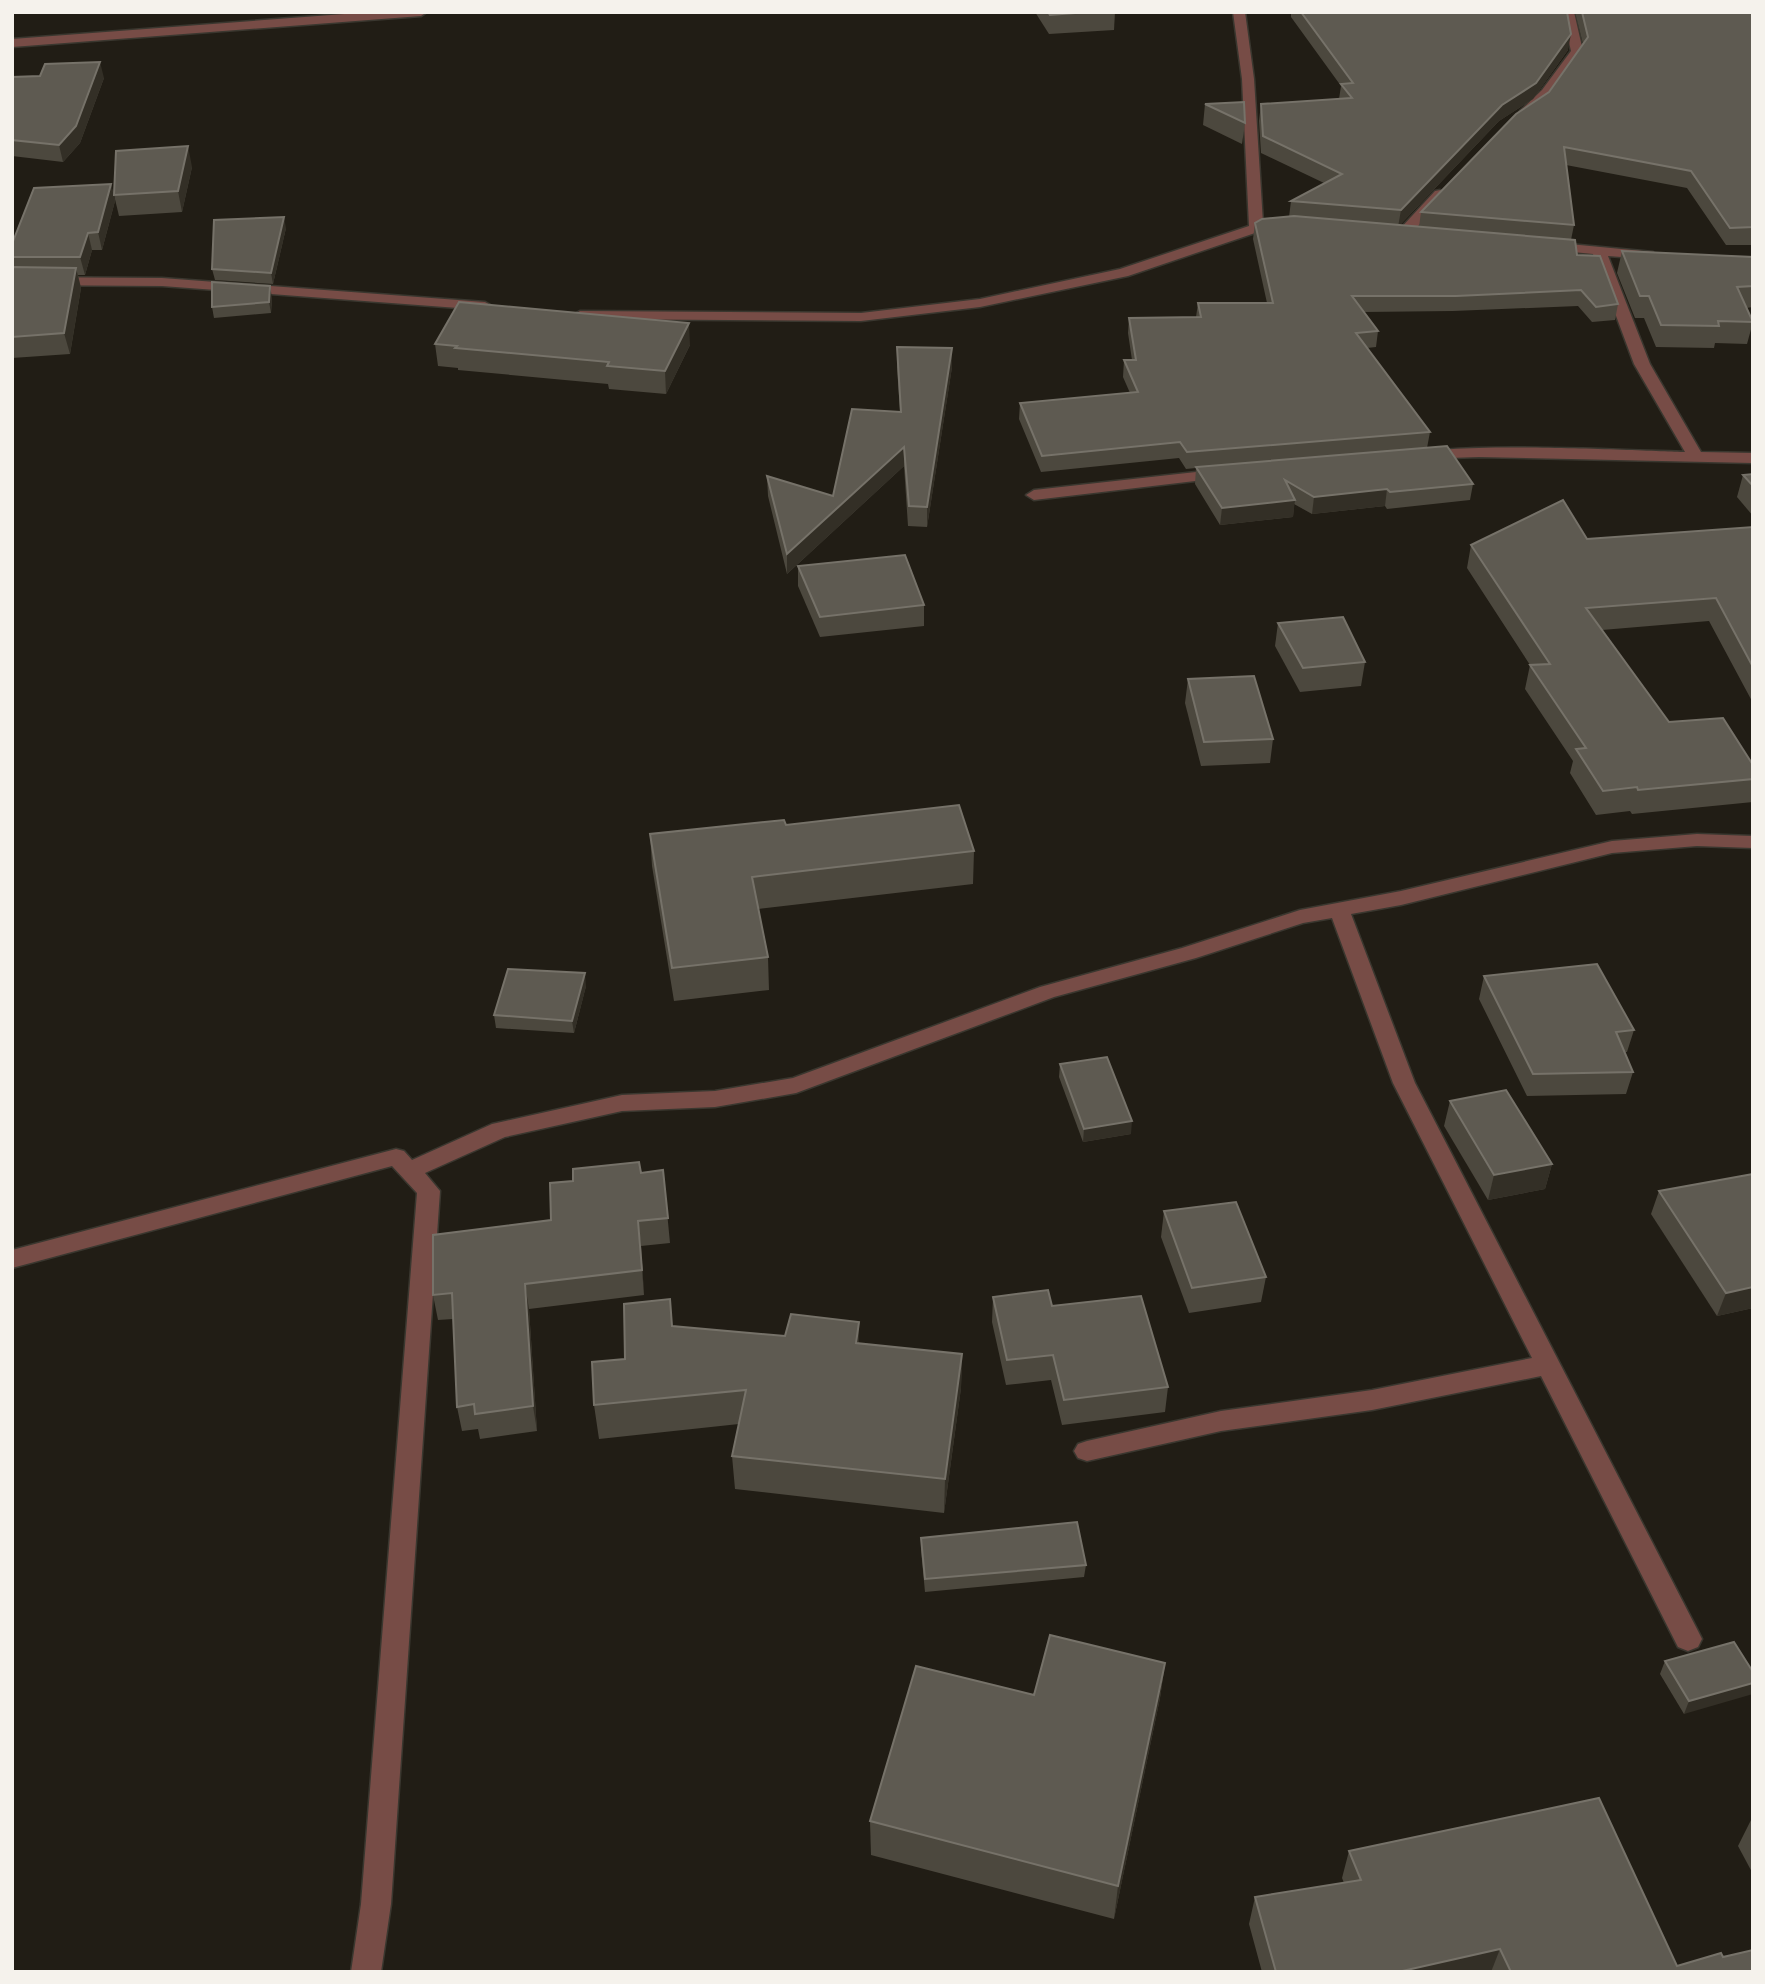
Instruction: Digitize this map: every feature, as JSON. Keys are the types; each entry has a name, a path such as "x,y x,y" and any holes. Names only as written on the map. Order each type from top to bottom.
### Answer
{"street":[{"path":"12,43 421,12"},
{"path":"1239,12 1248,79 1256,228"},
{"path":"1517,118 1540,103 1550,85 1577,51 1568,12"},
{"path":"1404,233 1446,187"},
{"path":"570,315 860,317 980,303 1123,273 1256,228 1292,225"},
{"path":"1534,245 1665,257"},
{"path":"1599,251 1642,364 1695,456"},
{"path":"12,281 162,282 495,307"},
{"path":"1409,458 1479,452 1753,458"},
{"path":"1034,495 1242,472"},
{"path":"408,1171 500,1130 622,1103 715,1099 796,1085 1047,992 1189,953 1300,917 1542,866 1612,847 1697,840 1753,842"},
{"path":"1339,910 1404,1083 1456,1190 1688,1639"},
{"path":"12,1259 396,1157 429,1191 376,1904 366,1972"},
{"path":"1087,1451 1220,1421 1372,1400 1548,1365"}],"building":[{"path":"1048,12 1088,12 1050,15"},
{"path":"1301,12 1567,12 1571,34 1536,83 1502,105 1401,210 1291,201 1342,174 1263,136 1261,104 1352,98 1341,84 1353,83"},
{"path":"1582,12 1753,12 1753,227 1730,228 1691,171 1564,147 1574,225 1421,212 1516,114 1549,92 1588,37"},
{"path":"100,62 76,126 59,145 12,140 12,77 40,76 45,64"},
{"path":"1244,102 1245,123 1205,104"},
{"path":"188,146 178,191 114,195 116,151"},
{"path":"111,184 98,232 88,233 80,257 12,257 12,244 34,188"},
{"path":"1294,216 1575,240 1577,255 1600,256 1618,304 1596,307 1581,290 1456,296 1352,296 1378,331 1356,333 1430,432 1187,452 1180,442 1042,456 1020,403 1138,392 1124,360 1136,360 1129,318 1201,317 1198,303 1273,303 1255,223 1262,219"},
{"path":"284,217 271,273 212,269 214,220"},
{"path":"1622,251 1753,257 1753,286 1737,287 1753,322 1718,321 1719,326 1661,325 1649,296 1640,296"},
{"path":"12,267 76,268 64,333 12,337"},
{"path":"212,282 270,286 269,302 212,307"},
{"path":"459,302 689,323 665,371 607,366 609,362 435,344"},
{"path":"897,347 952,348 927,507 909,506 904,447 787,554 767,476 833,496 852,409 901,412"},
{"path":"1447,446 1473,484 1314,497 1285,480 1295,500 1222,508 1196,467"},
{"path":"1753,474 1753,486 1743,475"},
{"path":"1563,500 1587,539 1753,527 1753,667 1716,598 1586,608 1669,722 1723,718 1753,765 1753,779 1603,791 1576,749 1586,748 1530,665 1550,664 1471,545"},
{"path":"905,555 924,605 820,617 798,566"},
{"path":"1343,617 1365,662 1303,668 1278,623"},
{"path":"1254,676 1273,739 1204,742 1188,679"},
{"path":"959,805 974,851 752,877 768,957 672,968 650,834 784,820 786,825"},
{"path":"1597,964 1634,1030 1616,1032 1633,1072 1533,1074 1484,976"},
{"path":"508,969 585,973 572,1021 494,1015"},
{"path":"1107,1057 1132,1121 1084,1129 1060,1064"},
{"path":"1506,1090 1552,1164 1494,1175 1450,1101"},
{"path":"639,1162 641,1173 663,1170 668,1218 638,1221 642,1270 525,1284 533,1406 475,1414 474,1404 457,1407 452,1293 433,1295 433,1235 551,1220 550,1183 573,1181 573,1169"},
{"path":"1753,1174 1753,1287 1726,1293 1659,1191"},
{"path":"1236,1202 1266,1277 1192,1288 1164,1211"},
{"path":"1048,1290 1052,1306 1141,1296 1168,1387 1064,1400 1053,1355 1007,1360 993,1297"},
{"path":"670,1299 672,1326 785,1336 791,1314 859,1322 856,1343 962,1354 945,1479 732,1456 746,1390 594,1405 592,1362 625,1359 624,1304"},
{"path":"1077,1522 1086,1565 925,1579 921,1538"},
{"path":"1050,1635 1165,1663 1118,1886 870,1821 916,1666 1034,1695"},
{"path":"1734,1642 1753,1672 1753,1683 1689,1701 1665,1661"},
{"path":"1599,1798 1677,1966 1721,1953 1723,1957 1753,1950 1753,1972 1511,1972 1500,1949 1398,1972 1276,1972 1255,1897 1361,1880 1349,1851"}]}
